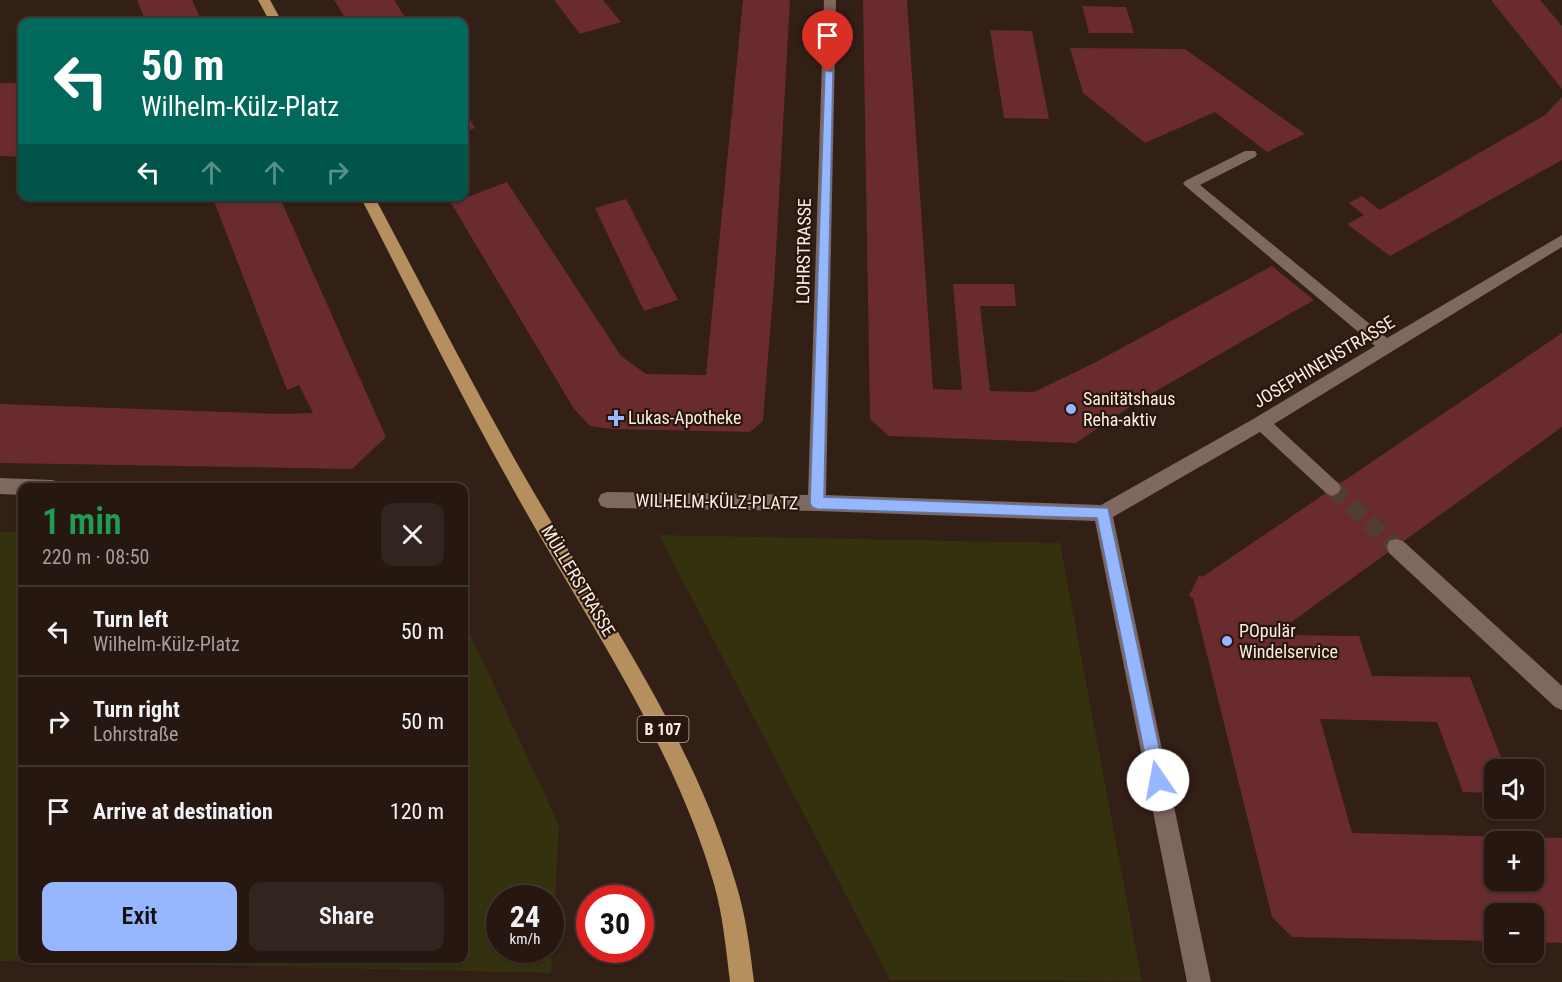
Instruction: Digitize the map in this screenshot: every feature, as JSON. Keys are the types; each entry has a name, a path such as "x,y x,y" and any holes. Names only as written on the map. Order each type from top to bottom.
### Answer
{"main road":[{"path":"264,0 274,18"},
{"name":"MÜLLERSTRASSE","path":"370,201 507,461 634,674 680,761 725,884 734,921 742,982"}],"street":[{"name":"LOHRSTRASSE","path":"817,503 830,0"},
{"path":"1250,154 1190,184 1387,347"},
{"name":"JOSEPHINENSTRASSE","path":"1103,513 1261,423 1562,240"},
{"path":"1261,423 1332,488"},
{"path":"0,486 18,487"},
{"name":"WILHELM-KÜLZ-PLATZ","path":"607,500 817,503 1103,513"},
{"path":"1103,513 1199,982"},
{"path":"1396,547 1562,700"}],"shaded area":[{"path":"0,532 18,532 18,961 0,961"},
{"path":"659,535 1060,543 1142,981 890,980"},
{"path":"468,630 559,825 556,885 486,885 486,963 552,963 551,973 92,963 468,963"}],"building":[{"path":"137,0 192,0 200,18 144,18"},
{"path":"334,0 394,0 405,18 345,18"},
{"path":"554,0 603,0 621,22 580,34"},
{"path":"743,0 790,0 775,270 763,421 750,432 612,429 590,426 574,409 451,203 468,201 468,197 507,182 621,356 646,374 706,375"},
{"path":"863,0 907,0 933,389 962,390 953,284 1014,284 1016,306 980,306 990,391 1034,392 1096,362 1272,266 1314,300 1137,402 1076,443 889,436 870,419"},
{"path":"1491,0 1540,0 1562,26 1562,89"},
{"path":"1082,6 1126,7 1134,33 1089,33"},
{"path":"990,30 1032,31 1049,119 1004,118"},
{"path":"1070,48 1185,49 1305,134 1267,152 1215,112 1145,143 1083,93"},
{"path":"0,83 18,83 18,157 0,156"},
{"path":"1562,97 1562,160 1390,256 1347,224 1364,215 1349,203 1362,196 1380,210 1545,115"},
{"path":"468,117 475,128 468,131"},
{"path":"626,199 678,300 644,311 595,208"},
{"path":"214,201 281,201 386,437 352,469 0,463 0,404 281,414 313,413 299,385 287,390"},
{"path":"1562,333 1562,427 1279,631 1280,635 1359,636 1372,676 1470,677 1502,759 1484,759 1484,793 1463,792 1437,722 1320,719 1352,833 1484,836 1484,891 1544,891 1544,838 1562,838 1562,943 1544,942 1544,903 1484,903 1484,941 1292,937 1272,917 1193,598 1189,596 1199,575 1202,577"}],"tunnel":[{"path":"1332,488 1396,547"}],"place":[{"name":"Sanitätshaus Reha-aktiv","path":"1071,409"},
{"name":"Lukas-Apotheke","path":"616,418"},
{"name":"POpulär Windelservice","path":"1227,641"}],"route":[{"path":"828,72 817,503 1103,513 1158,780"}]}
